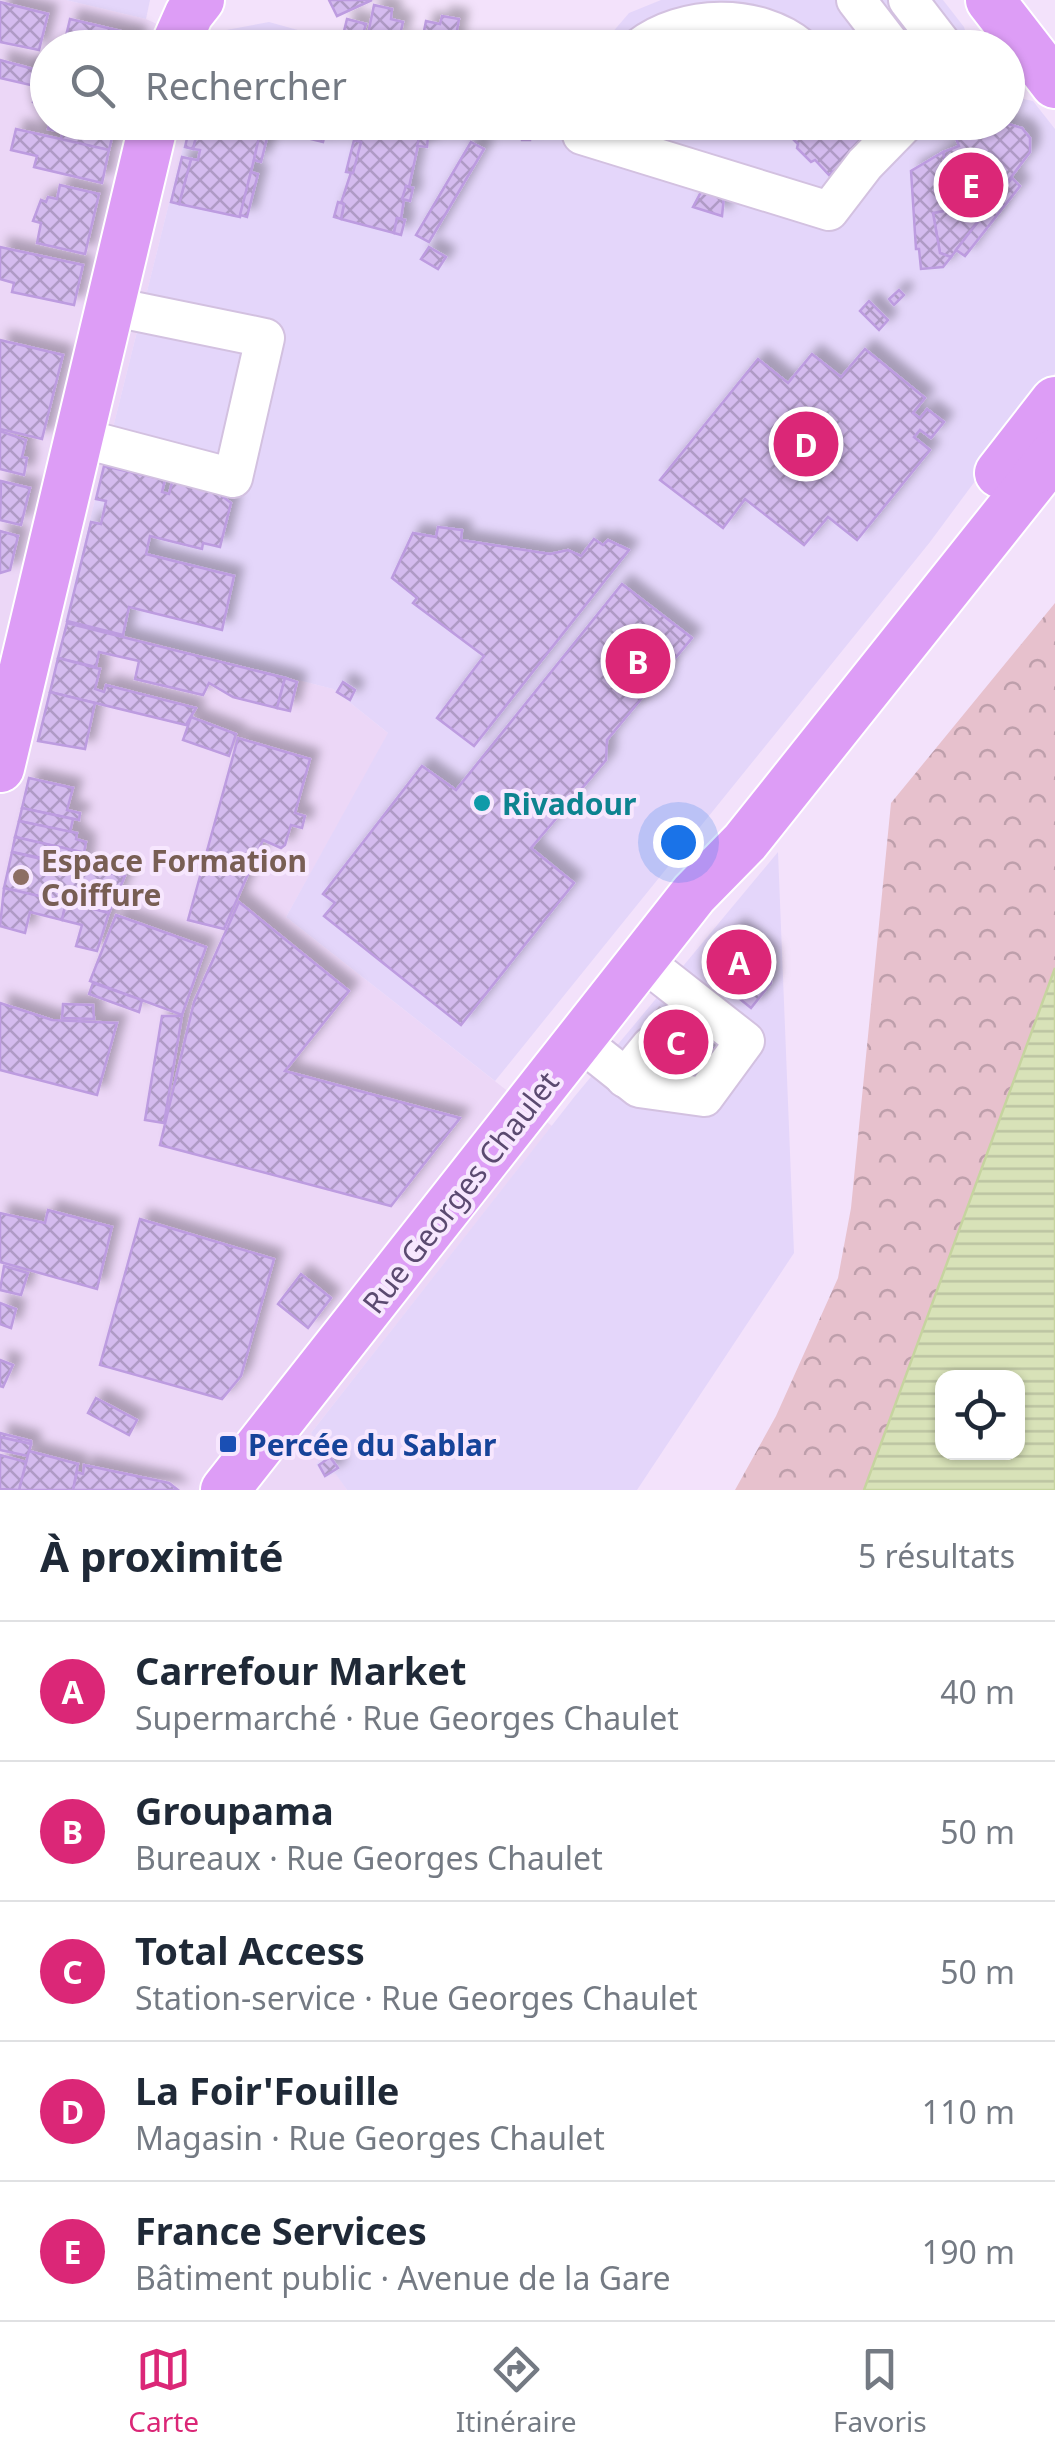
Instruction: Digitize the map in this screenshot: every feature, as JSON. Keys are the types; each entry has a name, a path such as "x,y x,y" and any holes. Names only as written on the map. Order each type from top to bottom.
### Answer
{"main road":[{"path":"182,30 200,0"},
{"path":"1025,40 1055,84"},
{"path":"0,768 150,140"},
{"name":"Rue Georges Chaulet","path":"694,894 726,824 764,771 1055,401"},
{"name":"Rue Georges Chaulet","path":"225,1490 694,894 745,842 1055,453"}],"lane":[{"path":"856,0 879,30"},
{"path":"908,0 931,30"},
{"path":"673,30 700,23 735,22 777,30"},
{"path":"598,140 829,211 884,140"},
{"path":"77,437 233,478 265,338 109,306"},
{"path":"580,1041 674,1044 643,962"}],"shaded area":[{"path":"0,0 66,0 146,19 170,30 30,30 30,140 185,140 65,620 333,689 389,734 286,917 552,1126 311,1433 325,1458 317,1464 325,1477 335,1472 347,1490 0,1490"},
{"path":"66,0 150,0 146,19"},
{"path":"661,0 943,0 965,30 614,30 629,13"},
{"path":"269,22 298,30 226,30"},
{"path":"1025,99 1033,101 1055,129 1055,373 930,542 495,1081 286,917 388,733 333,689 65,620 185,140 1025,140"},
{"path":"778,852 794,1253 637,1490 347,1490 335,1473 325,1478 316,1464 324,1458 311,1433 575,1096"},
{"path":"1055,968 1055,1490 864,1490"}],"green space":[{"path":"1055,603 1055,968 864,1490 735,1490 776,1416 838,1278 851,1208 891,803"}],"building":[{"path":"329,0 372,0 337,16"},
{"path":"0,2 48,14 44,30 30,30 30,48 0,42"},
{"path":"374,5 392,9 391,19 403,22 401,30 369,30"},
{"path":"442,16 459,19 457,30 424,30 426,21 440,24"},
{"path":"70,19 116,30 67,30"},
{"path":"347,19 366,24 364,30 344,30"},
{"path":"0,60 30,68 30,85 0,78"},
{"path":"16,129 30,132 30,140 65,140 109,150 102,183 34,167 37,156 11,150"},
{"path":"1025,132 1030,138 1030,152 951,257 940,253 933,213 953,209 943,152 959,146 957,140 1025,140"},
{"path":"61,140 112,140 109,150"},
{"path":"187,140 195,140 193,149 185,147"},
{"path":"195,140 259,140 240,217 179,204 191,159 198,160 200,150 193,149"},
{"path":"258,140 266,140 261,162 254,160"},
{"path":"354,140 361,142 353,173 346,172"},
{"path":"419,140 401,219 397,218 394,233 341,219 341,203 361,142 358,141"},
{"path":"419,140 428,140 427,147 417,146"},
{"path":"794,140 860,140 865,145 829,175 797,148"},
{"path":"471,142 484,149 429,242 416,235"},
{"path":"943,152 953,209 933,213 940,253 951,257 943,267 921,269 911,171"},
{"path":"182,157 191,159 179,204 171,202"},
{"path":"251,172 258,174 247,217 240,215"},
{"path":"1012,178 1020,186 965,256 956,250"},
{"path":"60,185 99,194 85,254 37,243 41,223 33,221 41,200 57,199"},
{"path":"406,186 413,188 410,201 402,199"},
{"path":"702,190 724,197 722,216 693,207"},
{"path":"338,202 344,204 341,219 334,217"},
{"path":"397,218 405,220 401,235 394,233"},
{"path":"0,247 83,265 74,305 12,292 14,283 0,279"},
{"path":"429,247 446,257 438,269 421,259"},
{"path":"899,290 904,295 894,305 889,299"},
{"path":"869,301 888,320 879,330 860,311"},
{"path":"0,340 63,355 42,439 0,429"},
{"path":"865,349 925,398 913,413 920,418 927,409 944,422 931,438 920,430 914,437 930,450 857,540 828,517 804,545 745,499 723,528 660,480 758,359 788,383 812,354 841,377"},
{"path":"0,431 26,440 22,457 27,458 24,475 0,469"},
{"path":"104,466 165,480 162,492 169,494 174,475 220,486 218,493 231,503 220,547 203,543 202,549 150,536 146,554 234,576 222,630 129,607 123,635 67,621 91,522 101,524 106,501 96,499"},
{"path":"1,481 30,488 21,525 0,520"},
{"path":"438,527 462,530 461,540 550,554 568,550 581,556 594,539 603,545 608,540 629,550 474,746 437,718 484,656 413,603 417,598 392,578 413,533 436,537"},
{"path":"0,531 18,536 10,570 0,573"},
{"name":"Rivadour","path":"622,584 692,638 607,740 606,760 531,848 574,883 461,1025 324,916 335,903 323,894 422,766 456,790"},
{"path":"67,623 285,678 277,708 233,697 209,683 203,695 135,679 139,661 99,652 96,667 58,658"},
{"path":"58,658 100,669 95,689 104,692 106,685 196,708 186,725 50,692"},
{"path":"285,678 297,682 290,711 277,708"},
{"path":"343,682 355,690 350,700 337,692"},
{"path":"50,692 95,703 85,749 38,741"},
{"path":"191,717 236,734 229,756 183,740"},
{"path":"238,738 310,759 295,813 305,816 302,828 291,825 281,848 263,840 224,929 188,920"},
{"path":"29,778 73,788 67,810 80,813 79,820 22,808"},
{"path":"22,808 73,819 70,832 19,821"},
{"path":"19,821 77,833 76,839 86,842 84,853 15,837"},
{"path":"15,837 86,853 82,866 12,852"},
{"path":"12,852 125,876 109,913 4,888"},
{"path":"4,888 66,902 62,920 30,912 25,933 0,926"},
{"path":"66,902 109,913 97,951 76,946 82,925 62,920"},
{"path":"239,902 349,991 285,1071 460,1118 391,1206 160,1145 194,1002"},
{"path":"116,915 206,947 182,1015 90,981"},
{"path":"736,927 770,955 771,983 751,1008 703,969"},
{"path":"93,983 142,1000 139,1012 89,994"},
{"path":"0,1003 52,1020 117,1023 97,1095 0,1070"},
{"path":"63,1004 93,1005 94,1019 62,1018"},
{"path":"664,1010 714,1049 691,1078 642,1038"},
{"path":"162,1016 182,1016 164,1123 145,1120"},
{"path":"48,1210 112,1227 97,1289 0,1262 0,1213 45,1223"},
{"path":"140,1219 274,1259 241,1376 222,1399 100,1365"},
{"path":"4,1266 28,1273 21,1295 0,1290"},
{"path":"301,1274 331,1298 308,1328 278,1304"},
{"path":"0,1303 16,1309 11,1328 0,1324"},
{"path":"0,1360 13,1365 3,1387 0,1386"},
{"path":"96,1398 137,1420 129,1435 88,1413"},
{"path":"0,1433 31,1441 31,1444 0,1437"},
{"path":"0,1437 31,1444 28,1456 0,1450"},
{"path":"29,1451 78,1464 73,1490 19,1490"},
{"path":"0,1455 26,1462 19,1490 0,1489"},
{"path":"330,1457 338,1468 325,1476 319,1465"},
{"path":"84,1465 169,1483 178,1490 73,1490 77,1472 83,1474"}],"tunnel":[{"path":"651,1046 674,1018"},
{"path":"678,1067 700,1038"}],"place":[{"name":"France Services","path":"971,185"},
{"name":"La Foir'Fouille","path":"806,444"},
{"name":"Groupama","path":"638,661"},
{"name":"Rivadour","path":"482,803"},
{"name":"Espace Formation Coiffure","path":"21,877"},
{"name":"Carrefour Market","path":"739,962"},
{"name":"Total Access","path":"676,1042"},
{"name":"Percée du Sablar","path":"228,1444"}]}
